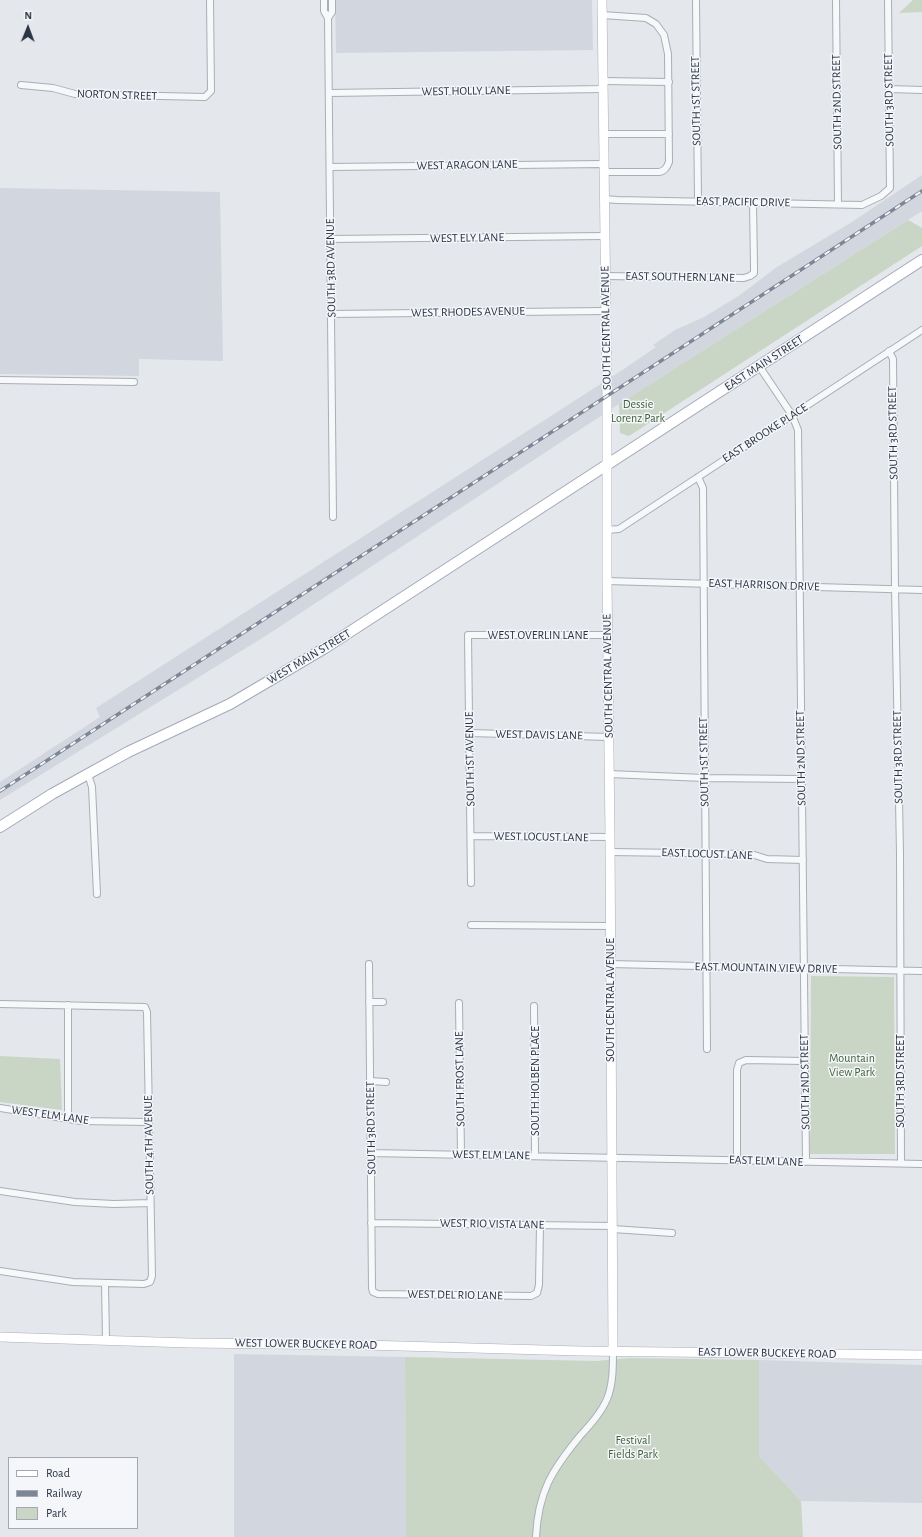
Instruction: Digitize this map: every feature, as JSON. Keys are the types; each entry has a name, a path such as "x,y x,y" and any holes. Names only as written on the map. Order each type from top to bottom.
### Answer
{"main road":[{"name":"EAST MAIN STREET","path":"607,466 922,260"},
{"name":"WEST MAIN STREET","path":"0,827 52,794 128,752 230,704 279,676 325,648 607,466"}],"street":[{"name":"NORTON STREET","path":"21,85 53,88 75,94 205,97 211,91 210,0"},
{"name":"SOUTH 3RD AVENUE","path":"324,0 324,11 328,18 333,517"},
{"name":"SOUTH 3RD AVENUE","path":"328,18 332,12 332,0"},
{"name":"SOUTH CENTRAL AVENUE","path":"602,0 607,466 613,1351"},
{"name":"SOUTH 1ST STREET","path":"696,0 698,202"},
{"name":"SOUTH 2ND STREET","path":"836,0 838,204"},
{"name":"SOUTH 3RD STREET","path":"881,196 890,188 888,0"},
{"path":"602,16 640,17 651,20 656,24 664,36 668,49 669,82 669,134 604,134"},
{"name":"WEST HOLLY LANE","path":"329,93 669,82"},
{"path":"889,90 922,90"},
{"name":"WEST ARAGON LANE","path":"330,167 604,168 663,171 666,169 669,162 669,134"},
{"name":"EAST PACIFIC DRIVE","path":"604,199 862,205 881,196"},
{"name":"EAST SOUTHERN LANE","path":"605,276 744,278 750,276 754,273 754,202"},
{"name":"WEST ELY LANE","path":"330,239 604,236"},
{"name":"WEST RHODES AVENUE","path":"331,314 605,311"},
{"name":"EAST BROOKE PLACE","path":"607,530 619,528 922,330"},
{"name":"SOUTH 3RD STREET","path":"889,351 893,359 895,589 900,853 901,1163"},
{"name":"SOUTH 2ND STREET","path":"759,366 792,415 798,430 806,1162"},
{"path":"0,380 134,382"},
{"name":"SOUTH 1ST STREET","path":"698,477 703,488 704,778 708,967 708,1049"},
{"name":"EAST HARRISON DRIVE","path":"607,581 799,585 922,590"},
{"name":"WEST OVERLIN LANE","path":"468,635 608,635"},
{"name":"SOUTH 1ST AVENUE","path":"468,635 472,836 471,883"},
{"name":"WEST DAVIS LANE","path":"470,734 609,737"},
{"path":"88,774 92,787 97,894"},
{"path":"609,774 704,778 801,779"},
{"name":"WEST LOCUST LANE","path":"472,836 610,837"},
{"name":"EAST LOCUST LANE","path":"610,852 751,854 767,859 803,860"},
{"path":"471,925 610,926"},
{"name":"SOUTH 3RD STREET","path":"369,964 373,1292"},
{"name":"EAST MOUNTAIN VIEW DRIVE","path":"610,964 922,971"},
{"path":"369,1002 383,1002"},
{"name":"SOUTH FROST LANE","path":"459,1003 461,1155"},
{"path":"0,1004 68,1005 68,1119"},
{"name":"SOUTH 4TH AVENUE","path":"68,1005 145,1007 147,1012 152,1276 150,1282 144,1284 105,1284"},
{"name":"SOUTH HOLBEN PLACE","path":"534,1006 535,1156"},
{"path":"736,1160 737,1070 739,1063 746,1060 804,1061"},
{"path":"370,1081 386,1082"},
{"name":"WEST ELM LANE","path":"0,1108 81,1121 148,1122"},
{"name":"WEST ELM LANE","path":"371,1153 611,1156"},
{"name":"EAST ELM LANE","path":"611,1156 620,1158 922,1164"},
{"path":"0,1191 75,1202 114,1204 150,1203"},
{"name":"WEST RIO VISTA LANE","path":"371,1223 540,1225 612,1228 672,1233"},
{"name":"WEST DEL RIO LANE","path":"373,1292 378,1294 532,1296 537,1293 540,1285 540,1225"},
{"path":"0,1271 74,1282 105,1284 106,1339"},
{"name":"WEST LOWER BUCKEYE ROAD","path":"0,1337 106,1339 189,1343 365,1345 613,1351"},
{"path":"536,1537 539,1511 550,1479 562,1458 599,1414 608,1398 611,1383 613,1351"},
{"name":"EAST LOWER BUCKEYE ROAD","path":"613,1351 922,1355"}],"shaded area":[{"path":"335,0 592,0 593,50 336,53"},
{"path":"922,175 922,211 619,404 267,635 0,800 0,782 100,717 96,708 624,369 656,347 653,345 675,330 704,317 740,295 777,267 852,222"},
{"path":"0,188 220,192 223,361 139,359 139,376 0,374"},
{"path":"234,1354 405,1357 406,1537 234,1537"},
{"path":"759,1360 922,1365 922,1503 801,1501 759,1456"}],"green space":[{"path":"913,0 922,0 922,12 899,13"},
{"name":"Dessie Lorenz Park","path":"908,220 922,228 922,246 629,436 620,433 619,404"},
{"name":"Mountain View Park","path":"811,976 894,977 895,1154 810,1154"},
{"path":"0,1056 60,1059 62,1110 0,1102"},
{"name":"Festival Fields Park","path":"405,1357 596,1361 629,1358 759,1360 759,1456 801,1501 803,1537 406,1537"}],"railway":[{"path":"0,791 922,191"}]}
